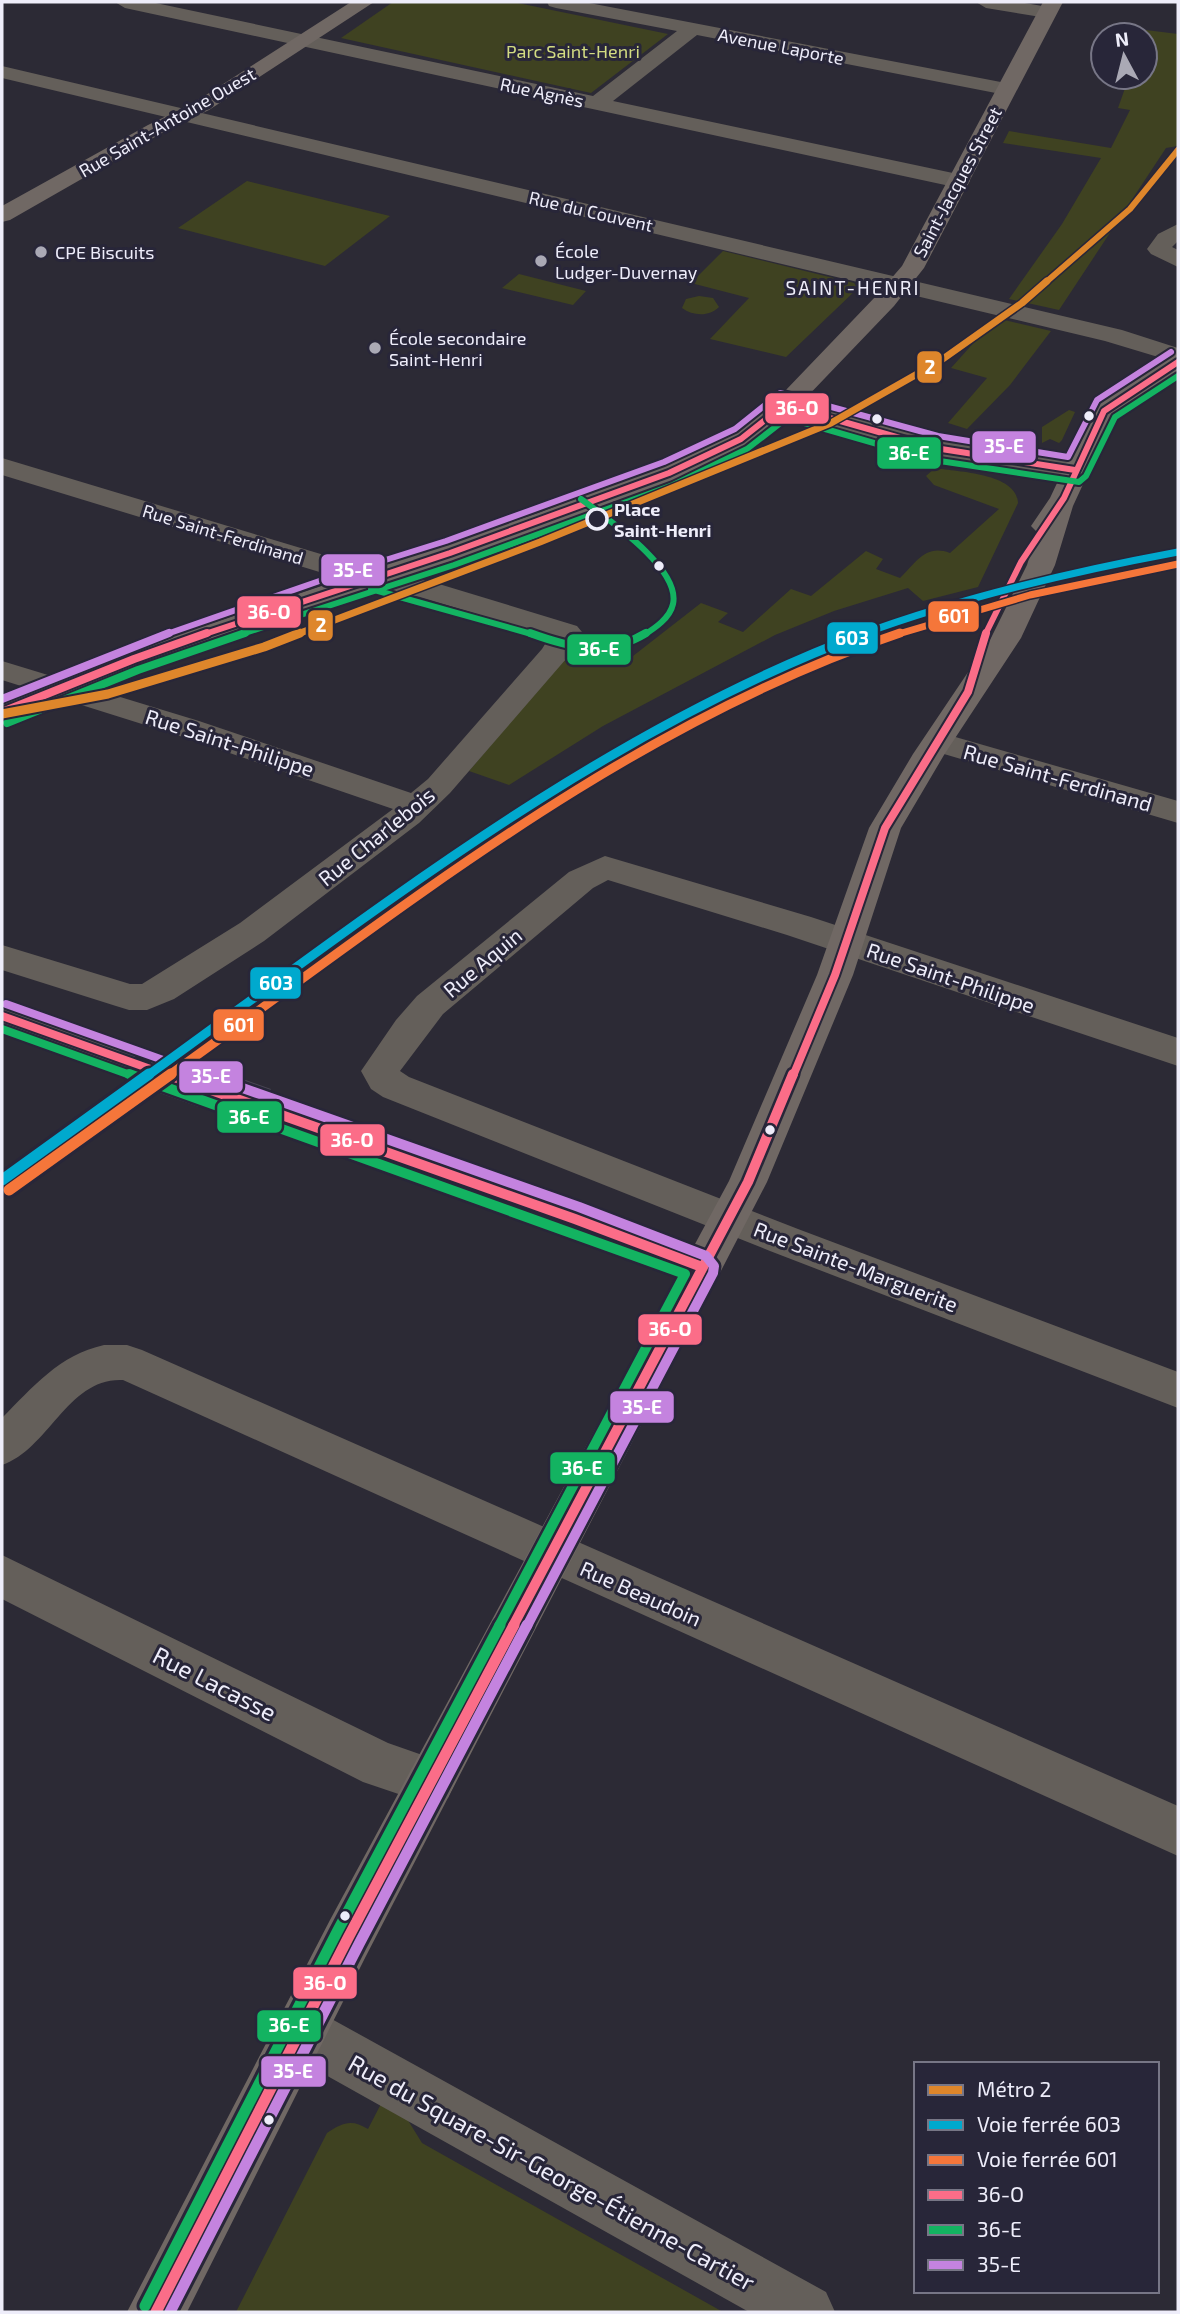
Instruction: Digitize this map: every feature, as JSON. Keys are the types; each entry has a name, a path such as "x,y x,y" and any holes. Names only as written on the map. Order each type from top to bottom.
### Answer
{"main road":[{"name":"Rue Saint-Antoine Ouest","path":"2,215 185,114 365,2"},
{"name":"Saint-Jacques Street","path":"2,712 174,645 548,519 701,460 741,439 784,405 900,284 923,249 1050,7"},
{"path":"156,2312 300,2031 748,1182 847,942 885,828 968,692 1006,638 1041,565 1059,505 1106,409 1178,362"}],"street":[{"name":"Rue Agnès","path":"125,2 959,181"},
{"name":"Avenue Laporte","path":"556,2 1006,89"},
{"path":"986,2 1050,7"},
{"path":"597,103 692,29"},
{"name":"Rue du Couvent","path":"2,72 1123,337 1178,356"},
{"path":"1178,231 1159,249 1178,260"},
{"path":"784,405 935,448 1076,470"},
{"name":"Rue Saint-Ferdinand","path":"2,466 336,568 429,590 567,632"},
{"name":"Rue Charlebois","path":"2,957 115,994 137,998 146,997 176,982 252,932 439,786 555,653 567,632"},
{"name":"Rue Saint-Philippe","path":"2,670 214,736 416,806"},
{"name":"Rue Saint-Ferdinand","path":"938,742 1178,812"},
{"name":"Rue Saint-Philippe","path":"602,868 618,869 847,942 1178,1052"},
{"name":"Rue Aquin","path":"381,1075 383,1063 430,1005 580,880 602,868"},
{"path":"2,1016 102,1051"},
{"name":"Rue Sainte-Marguerite","path":"381,1075 396,1087 1178,1390"},
{"path":"280,1114 702,1267"},
{"name":"Rue Beaudoin","path":"2,1446 70,1378 102,1362 127,1363 1178,1831"},
{"name":"Rue Lacasse","path":"2,1576 380,1765 431,1781"},
{"name":"Rue du Square-Sir-George-Étienne-Cartier","path":"300,2031 806,2312"}],"green space":[{"name":"Parc Saint-Henri","path":"393,2 513,2 668,34 591,93 341,38"},
{"path":"1159,32 1178,34 1178,146 1166,148 1059,310 1009,299 1062,224 1101,158 1003,143 1009,131 1111,148 1130,110 1118,108 1124,91 1159,91"},
{"path":"247,181 390,216 325,266 178,228"},
{"path":"723,251 854,283 858,288 786,357 710,339 749,298 691,283"},
{"path":"519,274 586,291 573,305 502,288"},
{"path":"699,296 713,298 719,307 701,314 682,308 686,299"},
{"path":"996,318 1051,331 1010,385 967,429 948,423 987,378 951,368"},
{"path":"1069,410 1075,412 1062,440 1059,443 1050,439 1042,443 1042,427"},
{"path":"935,468 985,476 1008,485 1015,493 1018,503 978,587 923,601 908,588 834,611 775,635 603,726 509,785 469,771 568,654 603,658 633,656 701,603 728,613 718,622 743,632 791,589 811,596 866,551 883,559 876,569 900,578 928,553 950,553 999,509 934,485 926,476"},
{"path":"383,2100 401,2109 422,2143 723,2312 236,2312 327,2133 348,2123 368,2129"}],"tunnel":[{"path":"102,1051 172,1076"},
{"path":"167,1074 280,1114"}],"metro line":[{"name":"2","path":"2,714 108,694 264,647 540,542 831,423 940,361 1022,303 1130,209 1178,150"}],"rail line":[{"name":"603","path":"2,1180 463,851 567,782 675,719 731,690 835,644 931,611 1029,583 1178,552"},
{"name":"601","path":"9,1190 459,869 620,764 676,733 733,703 837,656 932,623 1030,595 1178,564"}],"transit line":[{"name":"35-E","path":"2,699 130,647 328,578 446,541 664,462 735,429 780,393 938,436 1068,457 1097,400 1171,352"},
{"name":"36-O","path":"156,2312 348,1938 748,1182 835,975 885,828 968,692 986,632 1021,562 1064,498 1104,411 1178,362"},
{"name":"36-E","path":"7,723 138,670 454,565 673,485 747,449 787,418 933,460 1079,482 1086,476 1115,417 1178,376"},
{"name":"36-O","path":"2,712 134,659 332,590 450,553 669,473 741,439 784,405 935,448 1075,470"},
{"name":"36-E","path":"371,589 578,648 606,649 630,642 653,629 670,612 674,599 671,586 663,572 637,544 581,499"},
{"name":"35-E","path":"6,1004 579,1207 706,1256 714,1266 713,1273 359,1944 170,2312"},
{"name":"36-O","path":"2,1016 575,1219 702,1267"},
{"name":"36-E","path":"2,1029 685,1274 337,1932 145,2306"}],"place":[{"name":"CPE Biscuits","path":"41,252"},
{"name":"École Ludger-Duvernay","path":"541,261"},
{"name":"École secondaire Saint-Henri","path":"375,348"},
{"name":"Place Saint-Henri","path":"597,519"}],"district":[{"name":"SAINT-HENRI","path":"853,287"}]}
